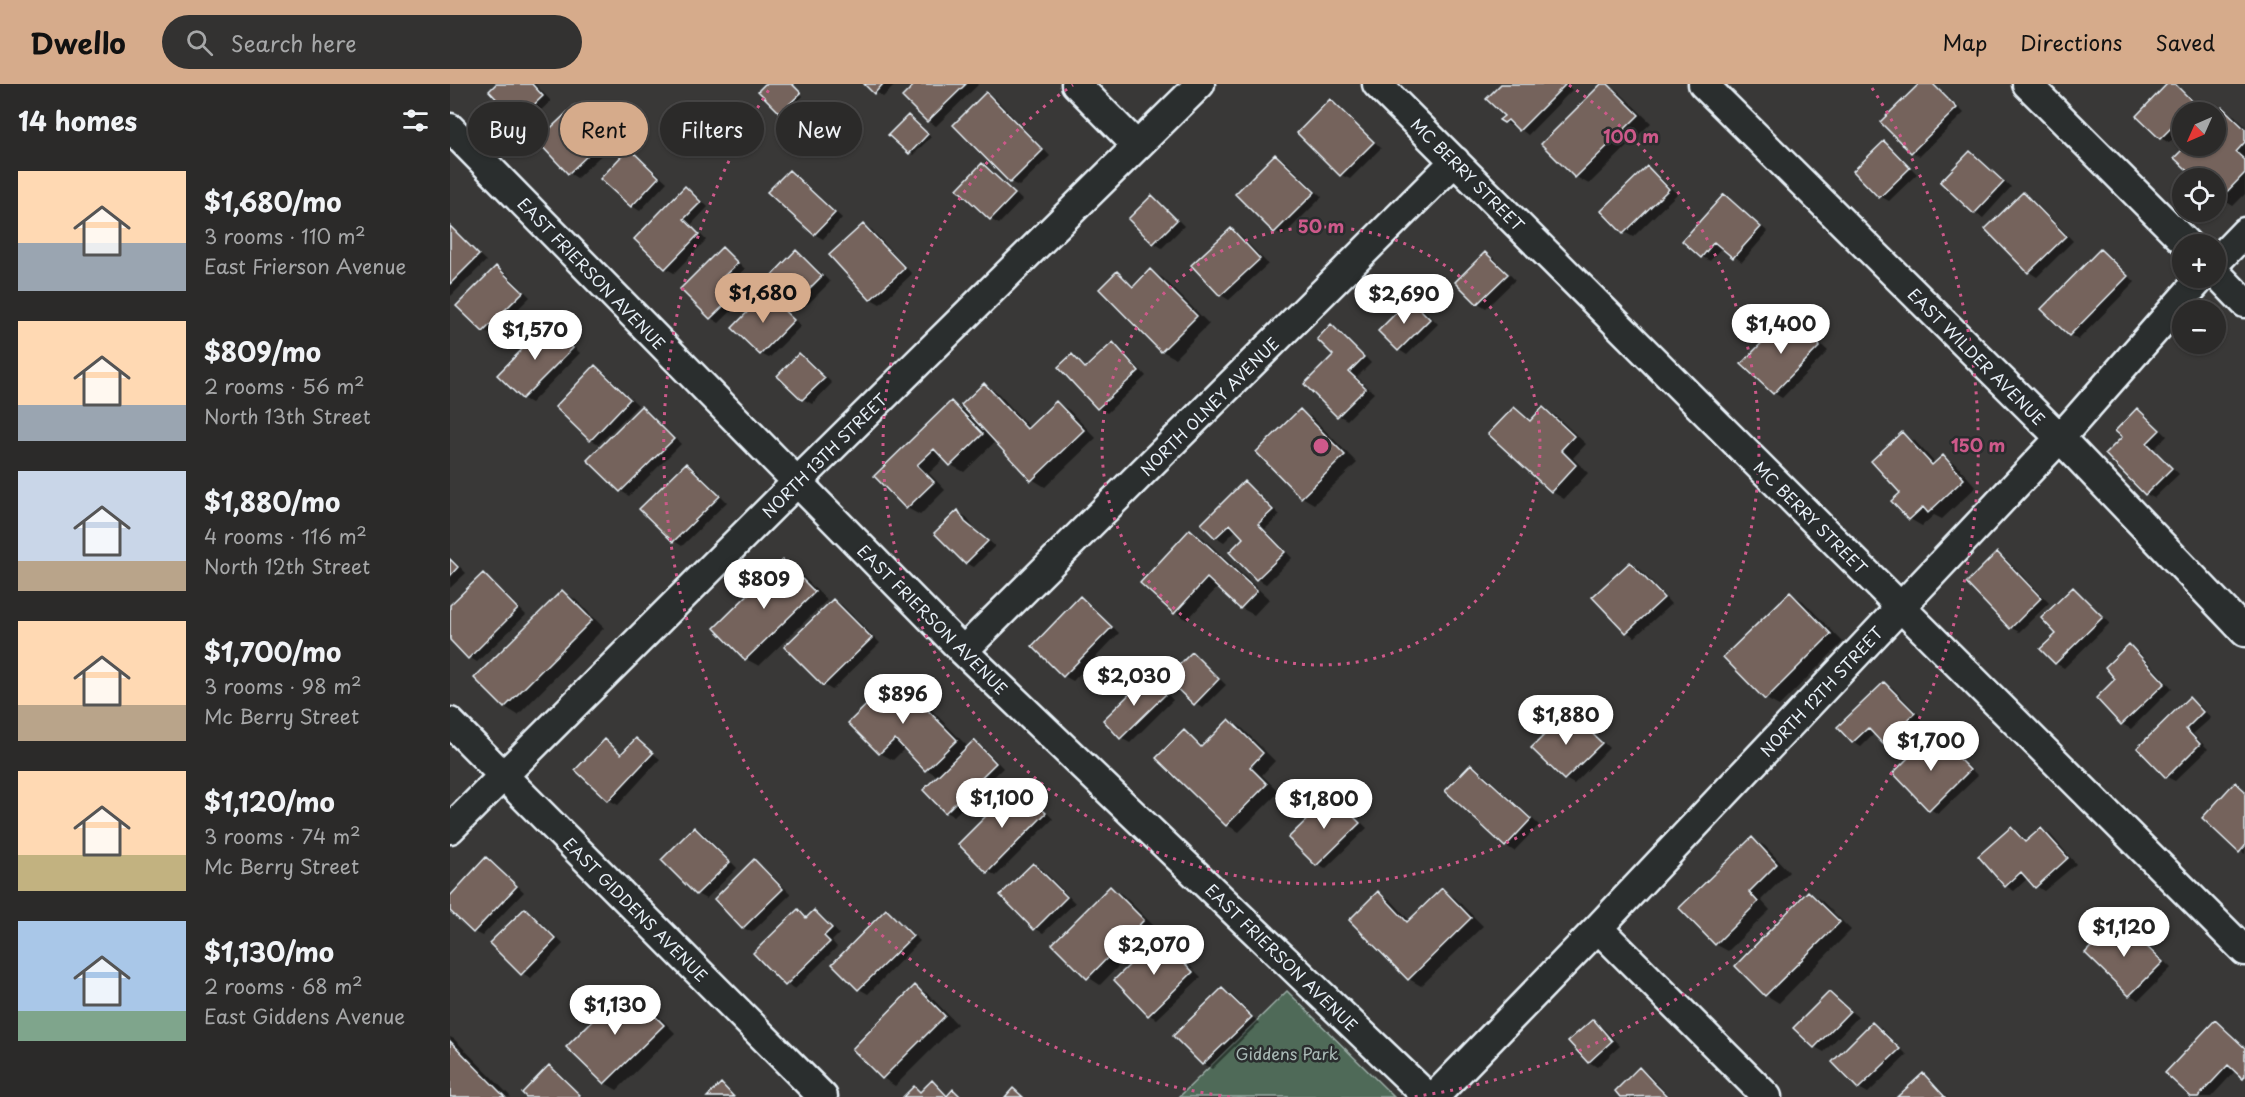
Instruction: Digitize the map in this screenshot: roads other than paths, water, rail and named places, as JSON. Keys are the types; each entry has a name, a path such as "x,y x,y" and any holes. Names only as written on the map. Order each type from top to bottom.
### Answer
{"street":[{"path":"1076,84 1137,146"},
{"name":"NORTH 13TH STREET","path":"450,829 1200,84"},
{"name":"MC BERRY STREET","path":"1377,84 2245,951"},
{"name":"EAST WILDER AVENUE","path":"1703,84 2060,438 2245,632"},
{"path":"2027,84 2177,234"},
{"name":"EAST FRIERSON AVENUE","path":"450,129 963,651 1428,1097"},
{"name":"NORTH OLNEY AVENUE","path":"963,651 1455,161"},
{"path":"2226,251 2245,232"},
{"path":"2226,283 2245,303"},
{"name":"NORTH 12TH STREET","path":"1434,1097 1598,928 2060,438 2192,288"},
{"name":"EAST GIDDENS AVENUE","path":"450,722 823,1097"},
{"path":"1598,928 1767,1097"}],"park label":[{"name":"Giddens Park","path":"1287,1053"}]}
